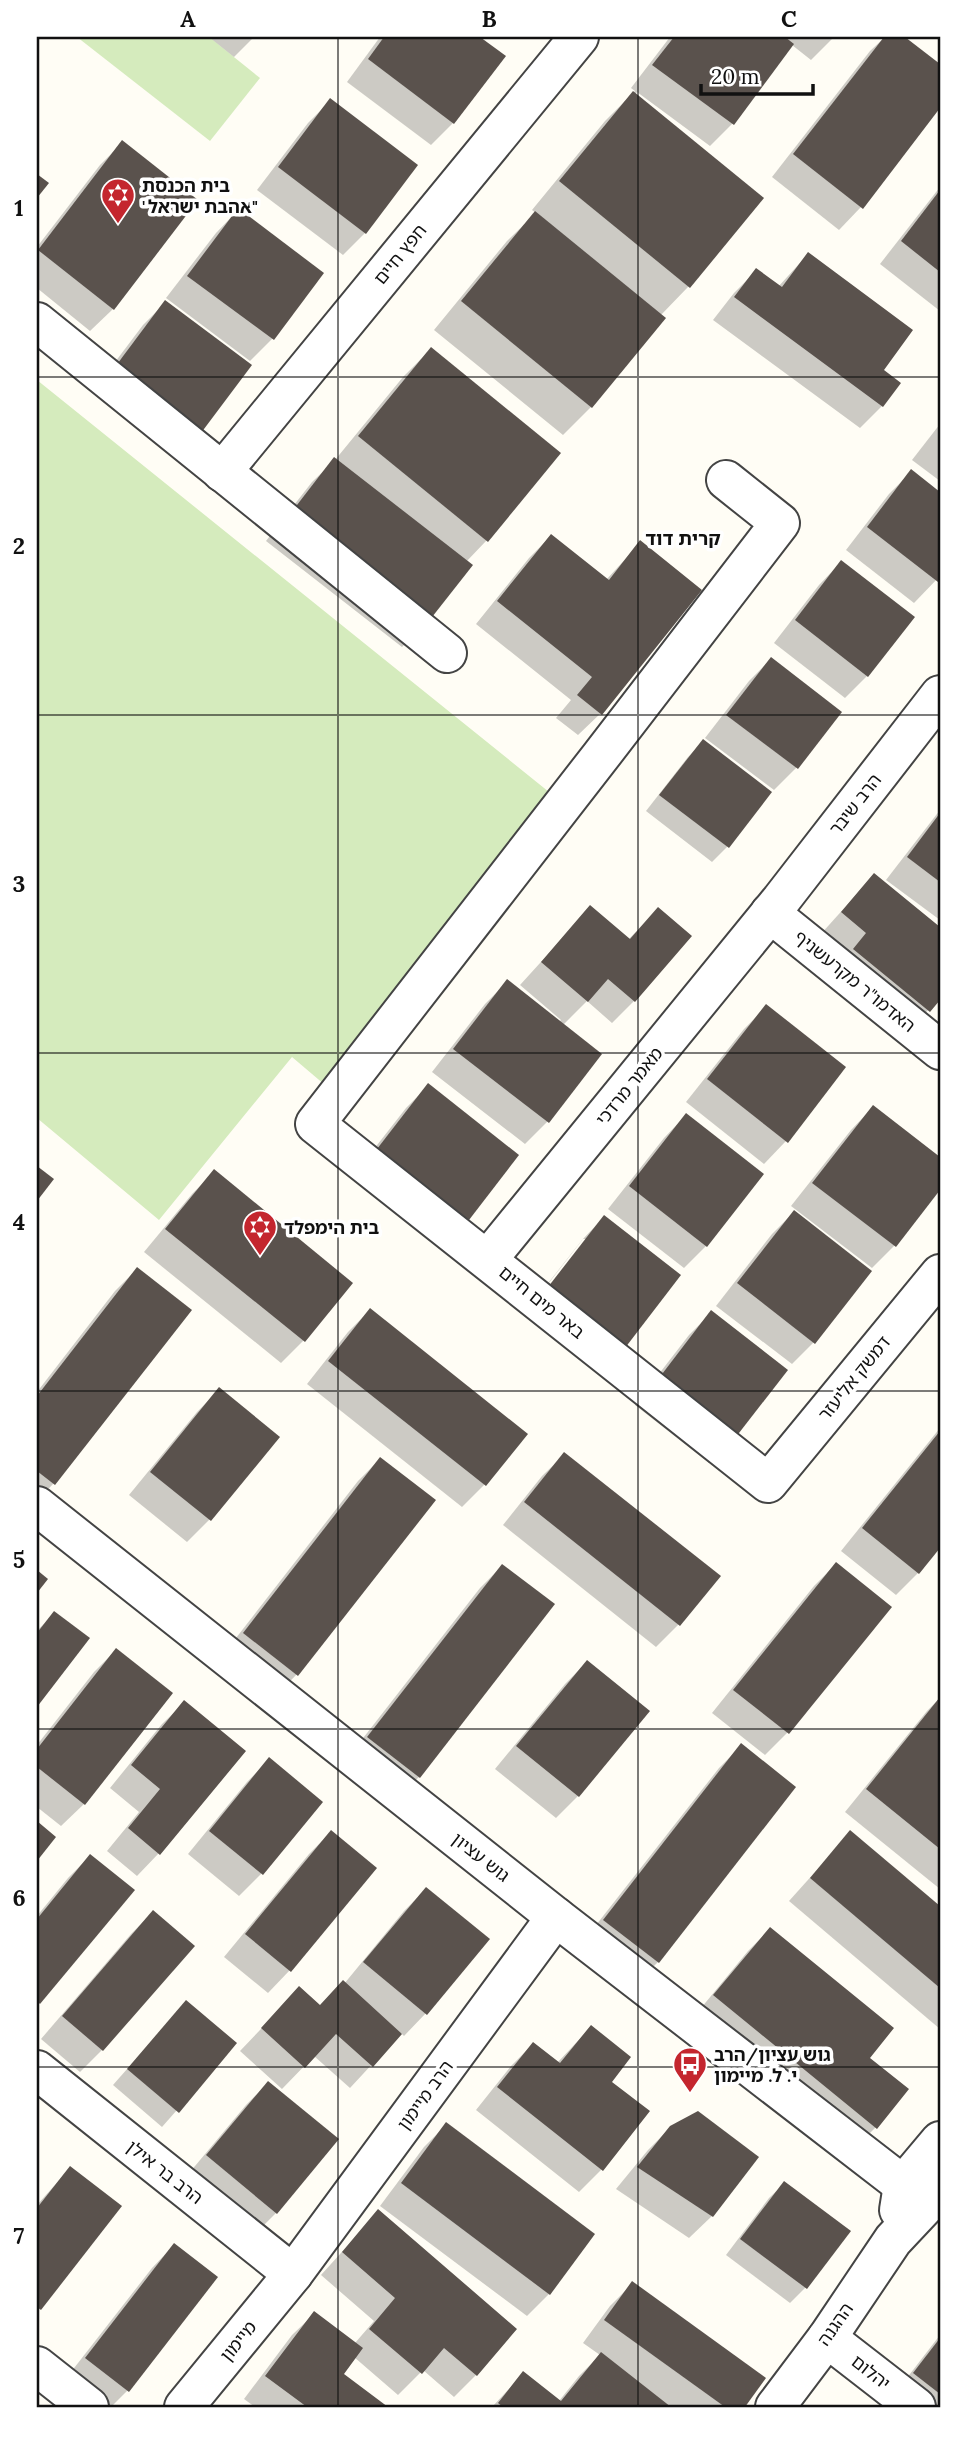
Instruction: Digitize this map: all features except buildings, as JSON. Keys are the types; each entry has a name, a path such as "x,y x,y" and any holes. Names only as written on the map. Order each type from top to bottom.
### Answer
{"street":[{"name":"חפץ חיים","path":"222,472 579,37"},
{"path":"37,322 447,653"},
{"name":"באר מים חיים","path":"726,480 780,523 315,1124 768,1483"},
{"name":"הרב שיבר","path":"770,913 940,695"},
{"name":"האדמו\"ר מקרעשניף","path":"770,913 940,1050"},
{"name":"מאמר מרדכי","path":"488,1259 770,913"},
{"name":"דמשק אליעזר","path":"768,1483 940,1274"},
{"name":"גוש עציון","path":"37,1506 556,1917 924,2192"},
{"name":"הרב מיימון","path":"293,2274 556,1917"},
{"name":"הרב בר אילן","path":"37,2070 293,2274"},
{"name":"ההגנה","path":"775,2407 827,2338 924,2192 940,2141"},
{"name":"מיימון","path":"184,2407 293,2274"},
{"name":"יהלום","path":"827,2338 916,2407"},
{"path":"37,2366 89,2407"}],"green space":[{"path":"77,37 209,37 260,78 210,141"},
{"path":"37,380 549,792 325,1085 292,1057 159,1220 37,1118"}],"place":[{"name":"בית הכנסת \"אהבת ישראל\"","path":"118,225"},
{"name":"בית הימפלד","path":"260,1257"},
{"name":"גוש עציון/הרב י. ל. מיימון","path":"690,2094"}],"district":[{"name":"קרית דוד","path":"683,538"}]}
